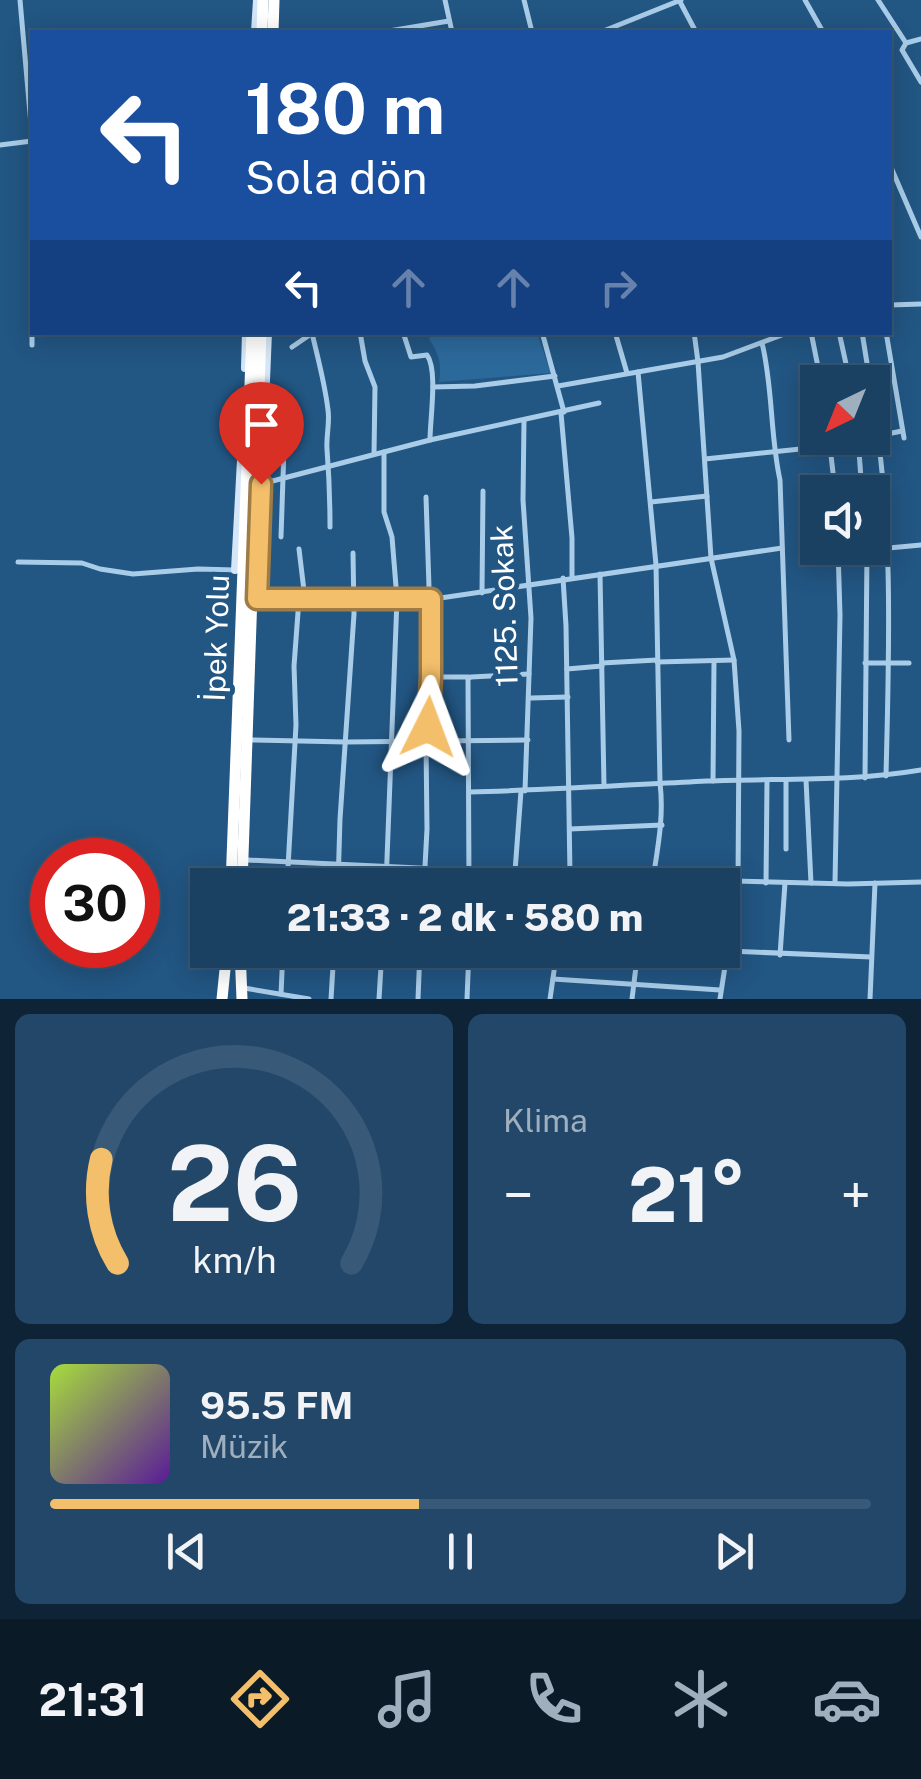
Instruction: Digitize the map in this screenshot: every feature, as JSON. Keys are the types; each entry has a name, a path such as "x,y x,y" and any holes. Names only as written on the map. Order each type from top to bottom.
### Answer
{"highway":[{"path":"259,30 260,0"},
{"path":"276,30 277,0"},
{"name":"İpek Yolu","path":"232,868 245,666 239,570 249,335"},
{"path":"244,868 245,666 264,335"},
{"path":"222,999 225,968"},
{"path":"240,968 241,993"}],"street":[{"path":"20,0 30,88"},
{"path":"445,0 451,30"},
{"path":"524,0 532,30"},
{"path":"606,30 680,0 695,30"},
{"path":"806,0 822,30"},
{"path":"878,0 906,43"},
{"path":"394,30 449,21"},
{"path":"921,39 906,43 902,50 921,82"},
{"path":"0,145 30,138"},
{"path":"892,169 921,237"},
{"path":"892,305 921,304"},
{"path":"32,335 32,346"},
{"path":"247,868 264,335"},
{"path":"292,347 310,335"},
{"path":"314,335 328,410 330,527"},
{"path":"360,335 375,387 374,454"},
{"path":"404,335 412,357 428,355 432,360 430,440"},
{"path":"543,335 562,412 572,578"},
{"path":"617,335 627,374"},
{"path":"694,335 712,558 734,660 738,868"},
{"path":"812,335 818,365"},
{"path":"840,335 846,365"},
{"path":"862,335 867,365"},
{"path":"886,335 903,434 890,435"},
{"path":"558,386 698,362 762,343 771,336"},
{"path":"762,343 780,480 789,740"},
{"path":"638,372 656,566 663,804 653,868"},
{"path":"433,387 555,376"},
{"path":"261,484 430,440 599,403"},
{"path":"281,537 285,418"},
{"name":"1125. Sokak","path":"514,868 528,740 531,618 524,421"},
{"path":"705,460 800,447"},
{"path":"384,452 384,512 392,537 398,599 386,866"},
{"path":"482,593 483,491"},
{"path":"650,502 707,496"},
{"path":"424,868 431,677 426,497"},
{"path":"890,548 921,545"},
{"path":"257,599 431,599 782,548"},
{"path":"288,868 294,666 302,599 299,549"},
{"path":"339,868 355,600 353,553"},
{"path":"18,562 82,564 133,574 239,570"},
{"path":"836,883 838,565"},
{"path":"865,778 867,565"},
{"path":"886,776 888,565"},
{"path":"600,574 604,787"},
{"path":"564,578 570,868"},
{"path":"567,669 657,661 734,660"},
{"path":"713,781 714,661"},
{"path":"865,663 909,663"},
{"path":"431,677 529,674"},
{"path":"469,677 469,868"},
{"path":"529,698 568,697"},
{"path":"252,740 528,740"},
{"path":"469,792 713,781 836,780 921,770"},
{"path":"766,780 766,883"},
{"path":"786,780 786,849"},
{"path":"806,780 811,884"},
{"path":"569,829 662,826"},
{"path":"248,860 405,868"},
{"path":"740,882 921,882"},
{"path":"780,954 785,883"},
{"path":"870,999 874,883"},
{"path":"740,952 871,956"},
{"path":"281,994 283,968"},
{"path":"331,999 333,968"},
{"path":"379,999 381,968"},
{"path":"418,999 419,968"},
{"path":"467,999 468,968"},
{"path":"550,999 555,968"},
{"path":"632,999 636,968"},
{"path":"720,999 724,968"},
{"path":"553,979 721,990"},
{"path":"241,993 309,999"}],"shaded area":[{"path":"432,335 538,335 551,373 439,382 439,359 429,339"}],"route":[{"path":"261,484 257,599 431,599 428,727"}]}
